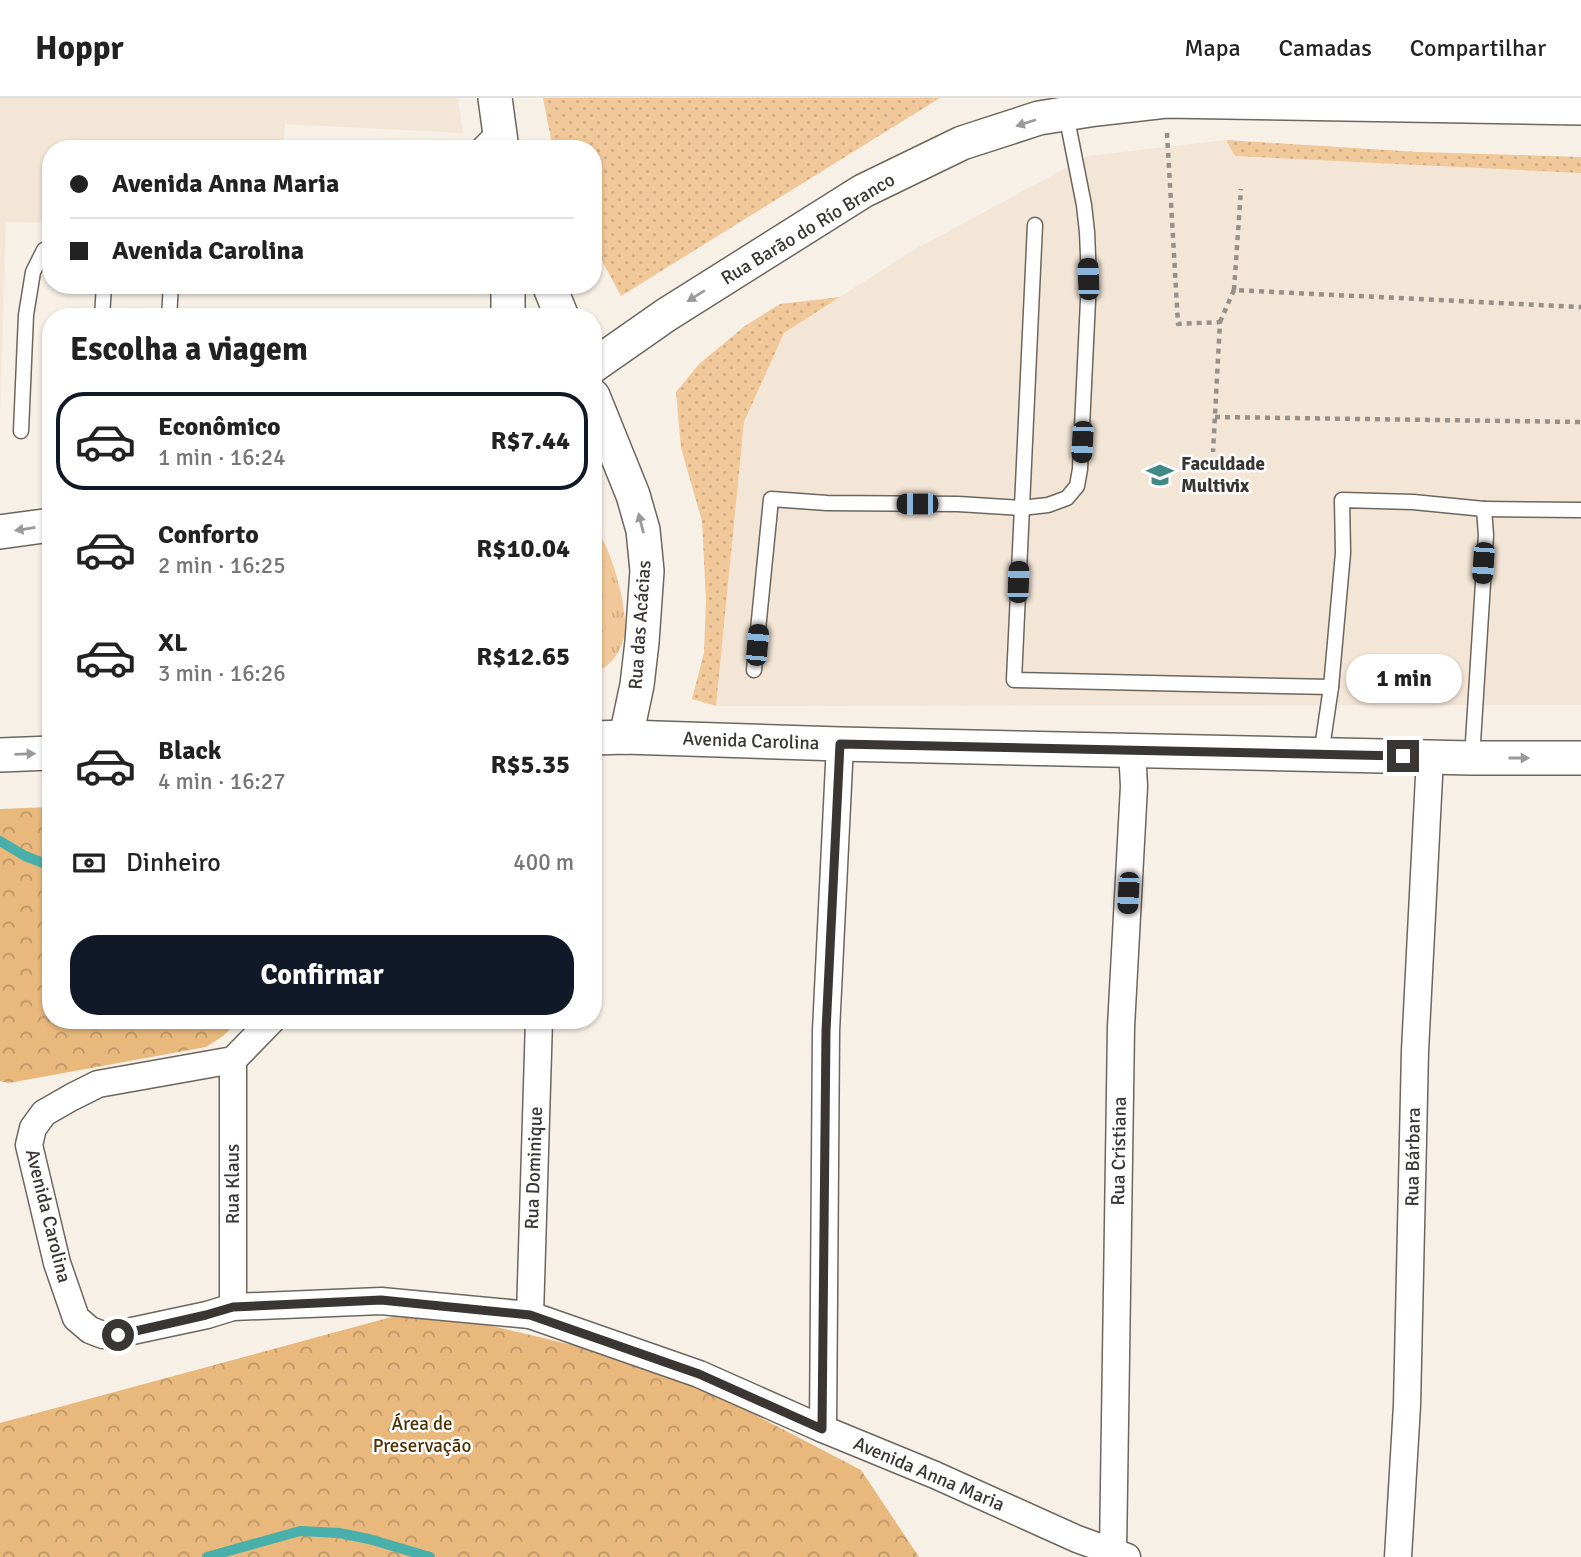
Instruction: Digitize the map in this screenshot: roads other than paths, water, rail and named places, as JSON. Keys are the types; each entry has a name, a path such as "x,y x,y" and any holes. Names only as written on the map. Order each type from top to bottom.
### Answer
{"street":[{"name":"Rua Barão do Río Branco","path":"602,360 666,315 863,191 962,143 1039,118 1096,108 1166,101 1581,108"},
{"name":"Rua das Acácias","path":"602,418 633,495 643,530 647,571 637,685 626,737"},
{"path":"0,533 42,526"},
{"name":"Avenida Carolina","path":"602,738 1321,755 1581,758"},
{"path":"822,1429 826,1031 840,744"},
{"name":"Rua Cristiana","path":"1120,1555 1121,1027 1134,786 1132,750"},
{"path":"0,755 42,753"},
{"name":"Rua Bárbara","path":"1398,1557 1407,1405 1416,1037 1430,757"},
{"path":"233,1060 263,1029"},
{"name":"Rua Dominique","path":"530,1315 539,1029"},
{"name":"Avenida Carolina","path":"118,1335 103,1335 90,1330 76,1318 57,1263 29,1144 33,1128 44,1113 98,1084 233,1060"},
{"name":"Rua Klaus","path":"233,1060 233,1307"},
{"name":"Avenida Anna Maria","path":"118,1335 233,1307 381,1300 530,1315 699,1374 822,1429 935,1475 1076,1548 1120,1555"}],"lane":[{"path":"754,670 771,499 1021,508 1048,505 1067,498 1077,486 1080,470 1088,279 1087,232 1066,114"},
{"path":"1035,225 1014,680 1331,687"},
{"path":"21,431 26,315 33,272 42,254"},
{"path":"1321,755 1331,687 1343,553 1342,500 1413,502 1485,509 1581,510"},
{"path":"1472,758 1486,535 1485,509"}],"waterway":[{"path":"0,841 42,863"},
{"path":"207,1557 300,1531 339,1533 430,1557"}],"place":[{"name":"Faculdade Multivix","path":"1160,475"}],"park label":[{"name":"Área de Preservação","path":"422,1435"}]}
